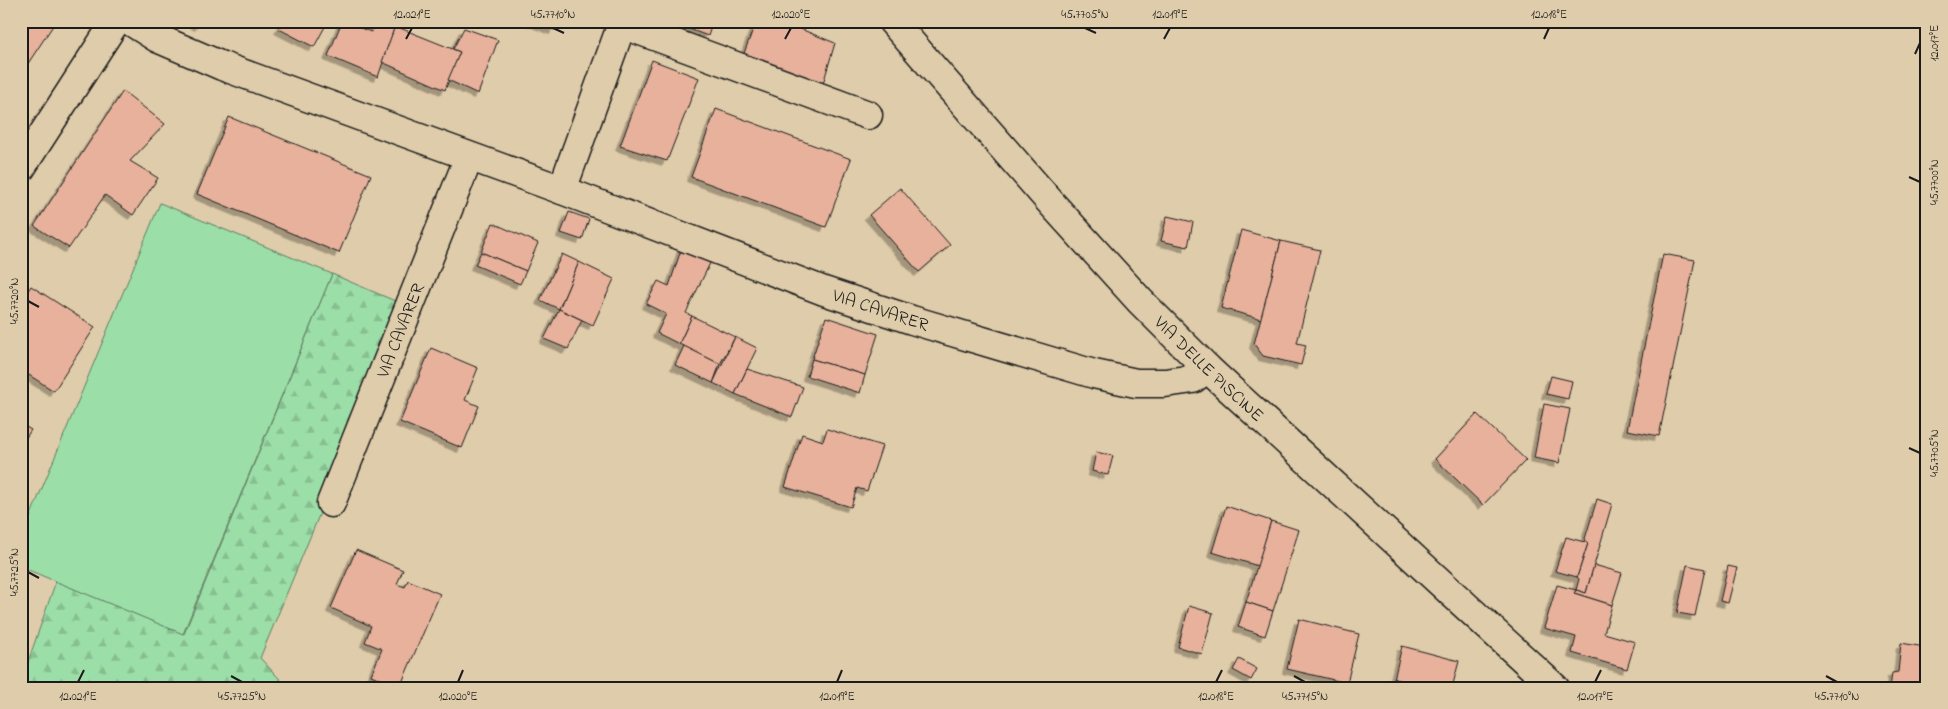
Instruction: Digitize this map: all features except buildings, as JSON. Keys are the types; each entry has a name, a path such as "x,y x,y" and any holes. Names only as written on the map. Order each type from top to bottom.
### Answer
{"street":[{"path":"21,168 116,21"},
{"name":"VIA CAVARER","path":"130,21 157,38 222,66 562,190 824,291 912,320 1094,374 1136,382 1166,383 1193,379 1207,368"},
{"name":"VIA DELLE PISCINE","path":"892,21 1052,204 1140,301 1207,368 1555,688"},
{"path":"562,190 622,23 868,115"},
{"name":"VIA CAVARER","path":"331,503 469,157"}],"green space":[{"path":"160,203 332,274 183,634 21,567 21,539"},
{"path":"332,274 402,304 320,513 260,658 288,688 21,688 21,682 56,581 184,634"}]}
